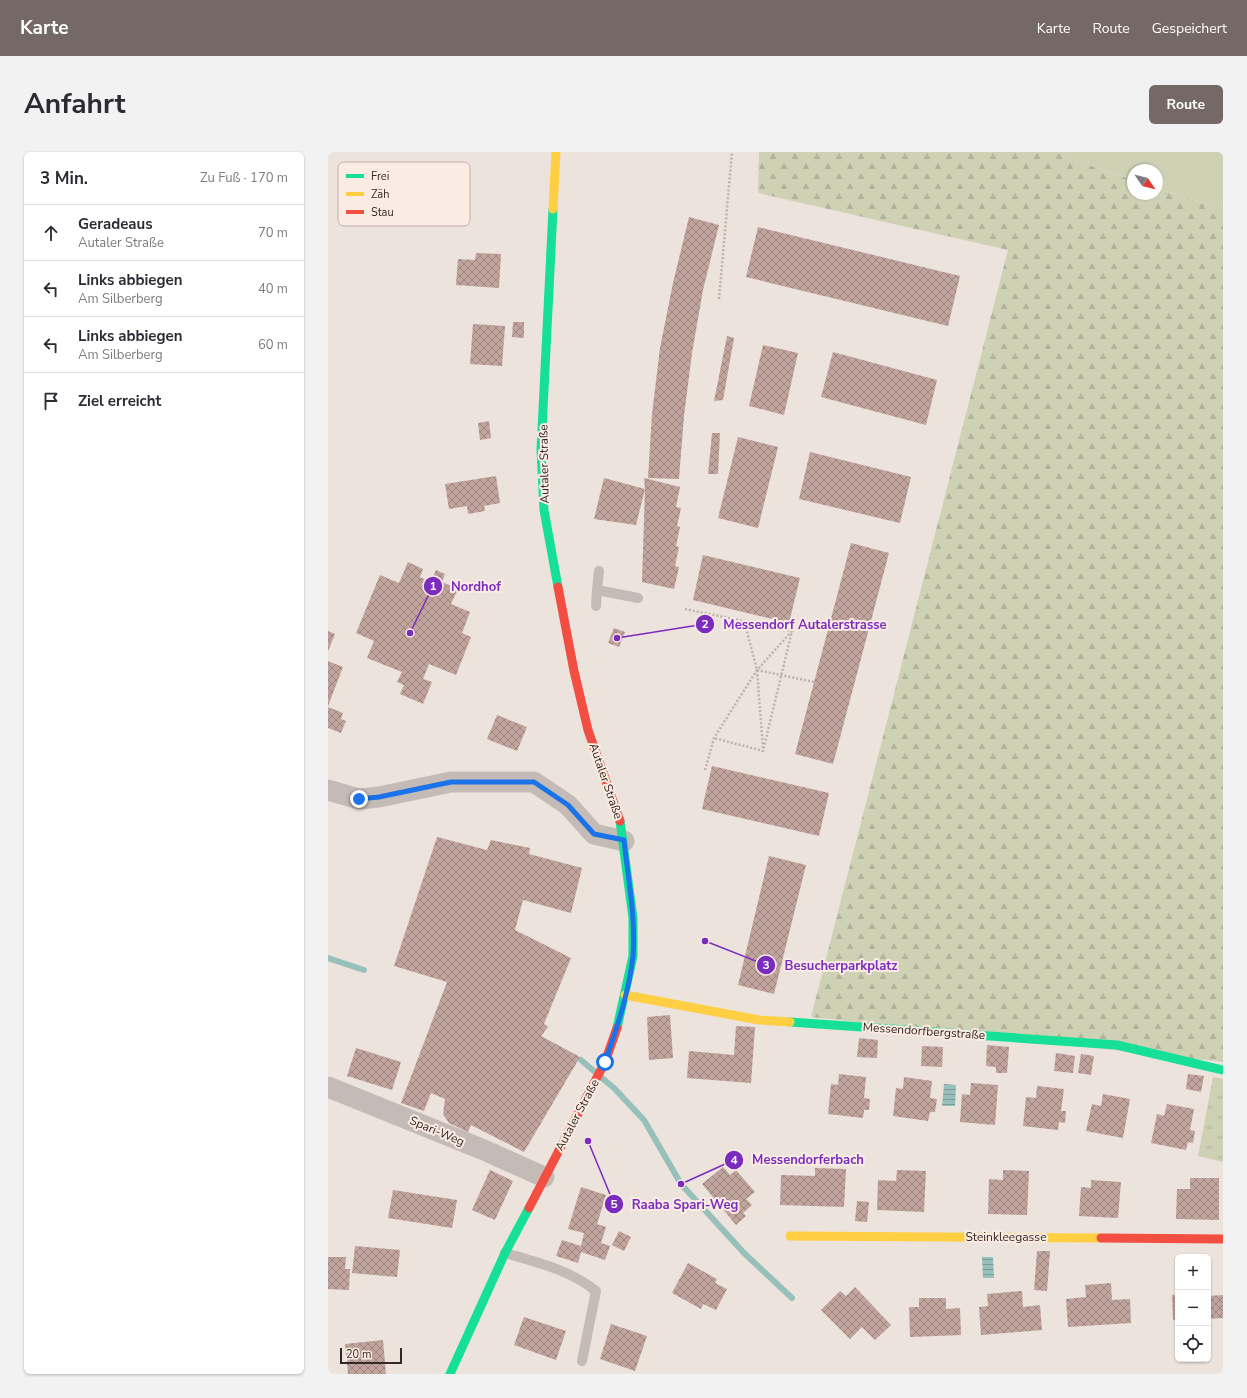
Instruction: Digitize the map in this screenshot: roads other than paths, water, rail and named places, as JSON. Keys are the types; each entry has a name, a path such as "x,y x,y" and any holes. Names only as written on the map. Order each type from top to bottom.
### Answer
{"main road":[{"name":"Autaler Straße","path":"450,1374 504,1253 605,1062 617,1028 633,956 633,918 624,840 621,825 588,730 574,671 544,510 541,450 556,152"},
{"name":"Messendorfbergstraße","path":"625,995 759,1020 1117,1045 1223,1070"},
{"name":"Steinkleegasse","path":"790,1236 1223,1239"}],"street":[{"path":"328,790 359,799 379,797 451,782 534,782 568,805 594,834 624,840"},
{"name":"Spari-Weg","path":"328,1087 361,1099 544,1177"}],"lane":[{"path":"596,606 599,571"},
{"path":"597,590 638,598"},
{"path":"504,1253 549,1267 582,1280 596,1291 582,1361"}],"water":[{"path":"944,1084 956,1085 955,1106 942,1106"},
{"path":"982,1257 993,1257 994,1278 983,1278"}],"waterway":[{"path":"328,958 364,970"},
{"path":"581,1060 595,1072"},
{"path":"602,1078 614,1088 644,1120 681,1184 744,1253 792,1298"}],"place":[{"name":"Nordhof","path":"410,633"},
{"name":"Messendorf Autalerstrasse","path":"617,638"},
{"name":"Besucherparkplatz","path":"705,941"},
{"name":"Raaba Spari-Weg","path":"588,1141"},
{"name":"Messendorferbach","path":"681,1184"}]}
